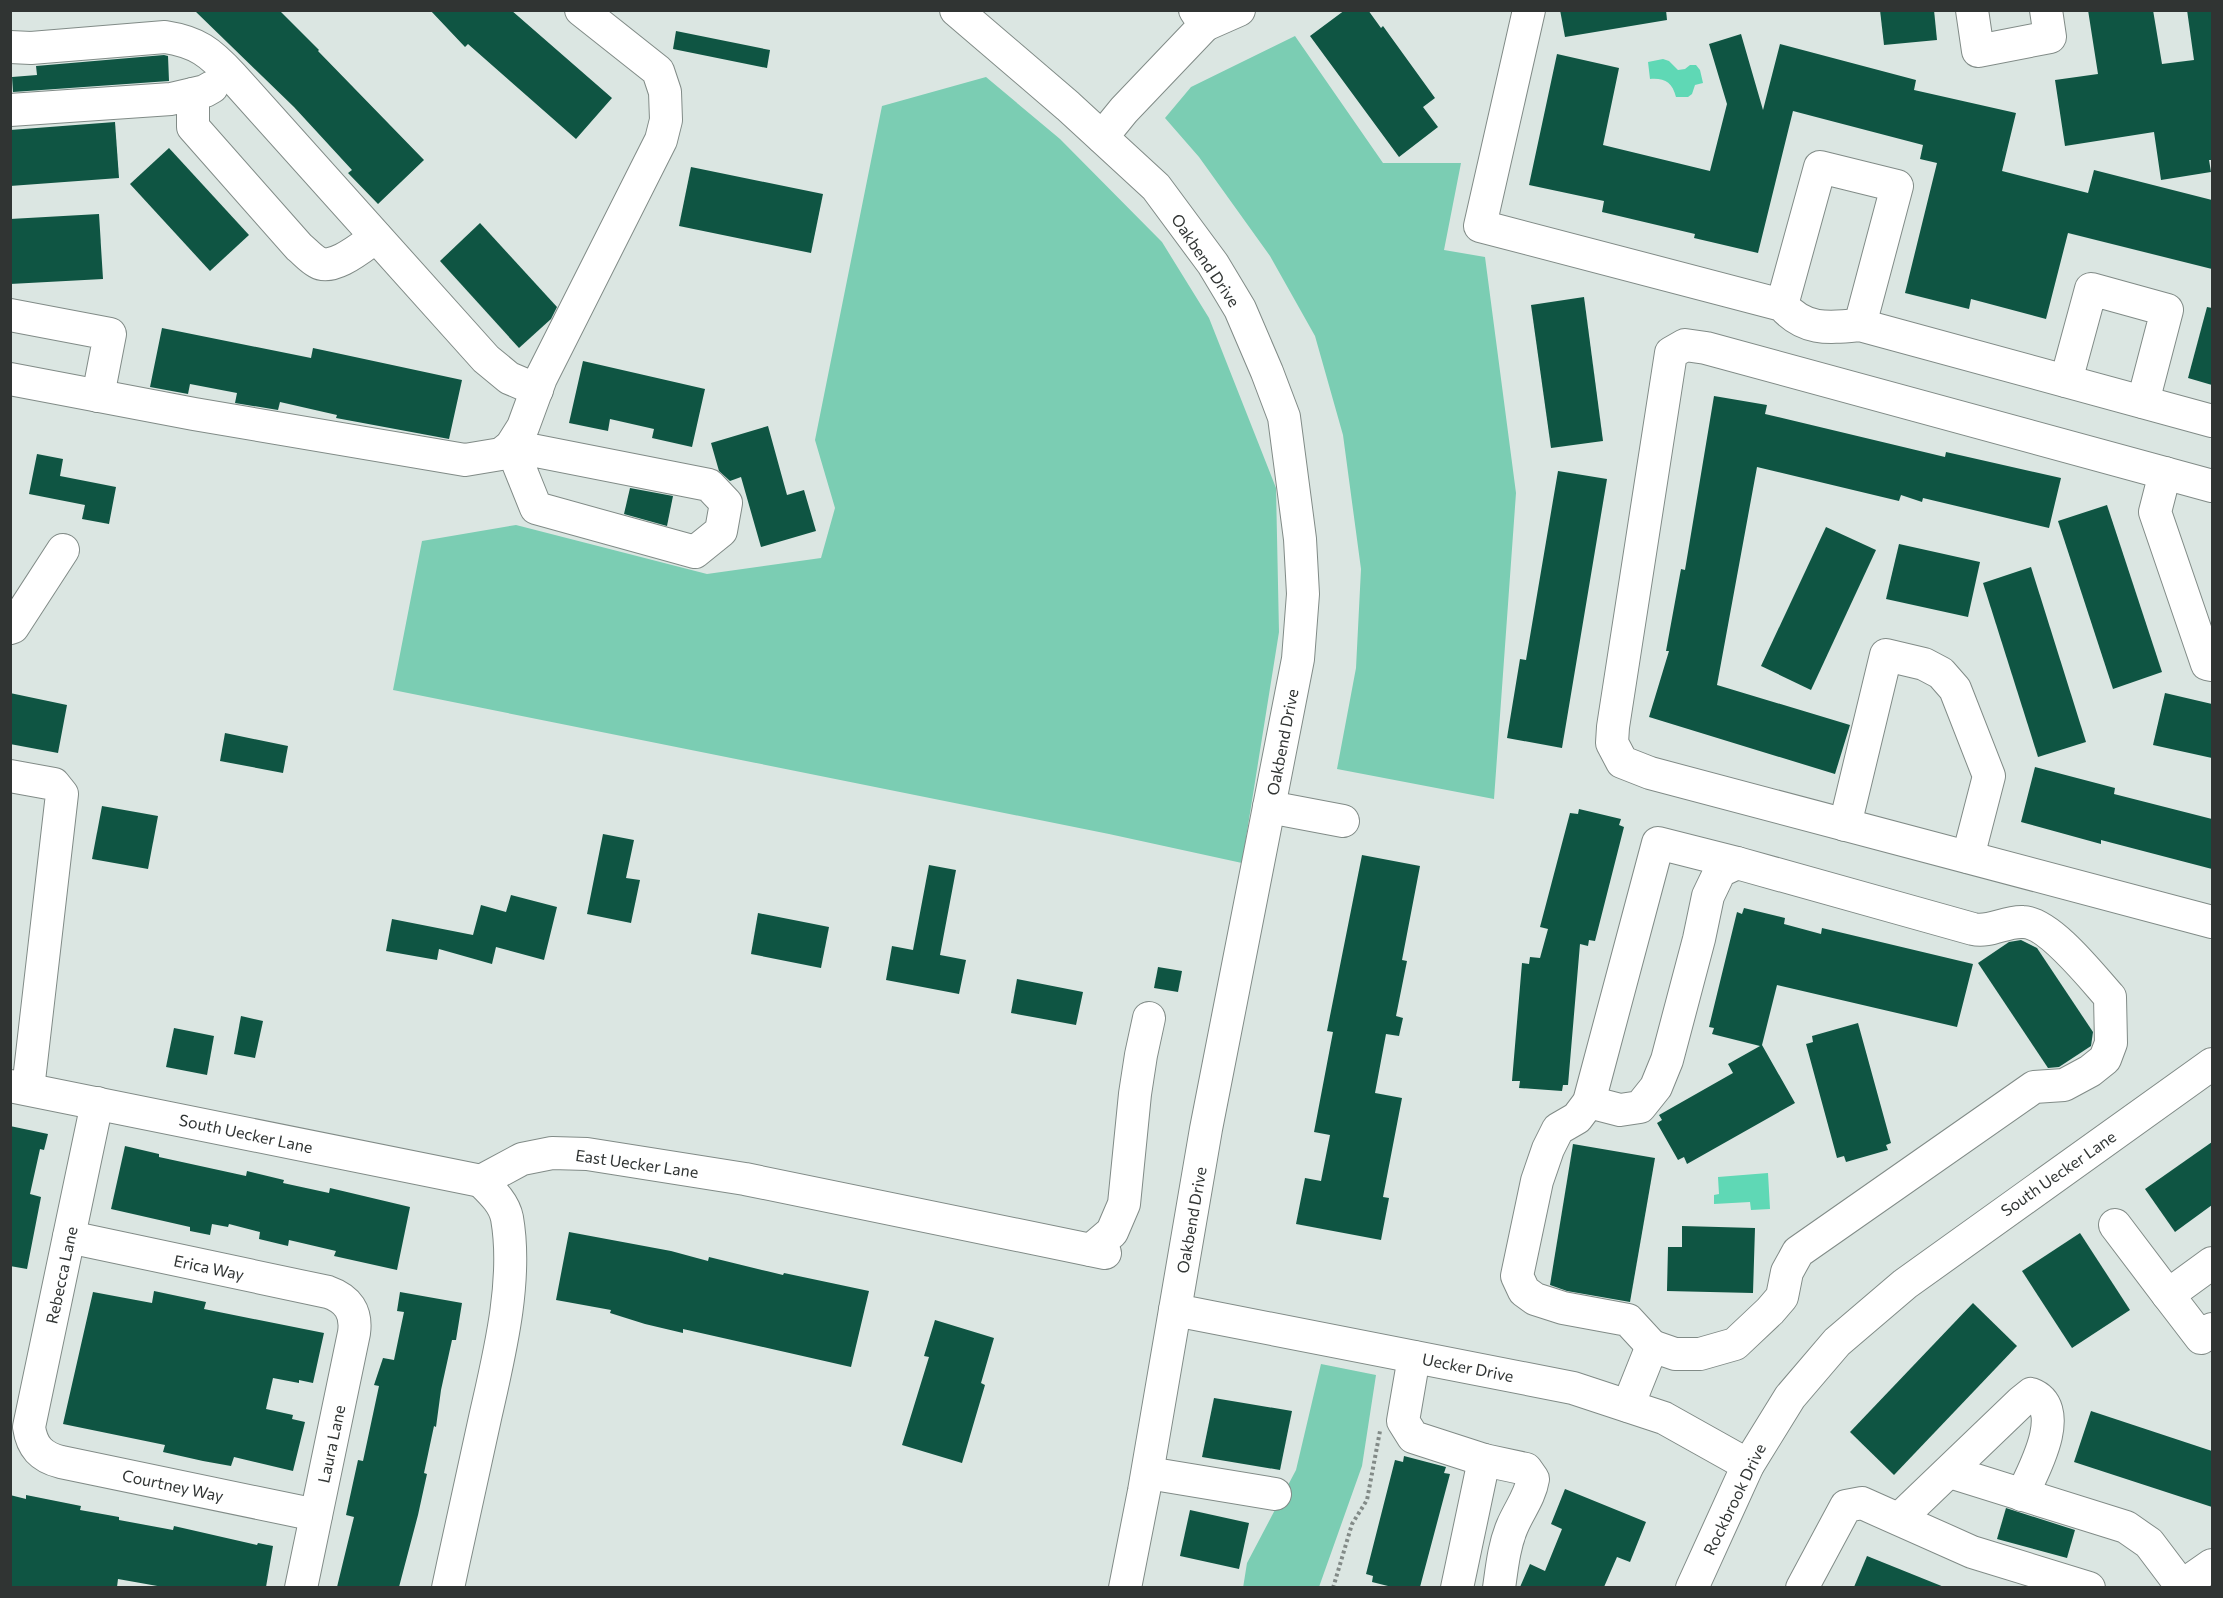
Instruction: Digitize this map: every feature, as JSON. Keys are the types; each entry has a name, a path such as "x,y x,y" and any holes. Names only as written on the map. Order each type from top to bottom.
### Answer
{"street":[{"path":"10,379 465,460 501,454 510,446 522,427 537,390 661,140 666,120 665,92 658,71 581,10"},
{"name":"Oakbend Drive","path":"956,10 1156,187 1213,264 1240,309 1284,417 1300,538 1303,594 1298,659 1206,1129 1148,1473 1125,1587"},
{"path":"1102,137 1200,18 1239,10"},
{"path":"1529,10 1480,226 1782,305 1801,322 1824,327 1860,325 2212,421"},
{"path":"1972,10 1978,51 2050,37 2046,10"},
{"path":"10,47 30,48 165,37 185,40 203,49 232,76 486,360 509,378 537,390"},
{"path":"10,110 171,99 205,91 232,76"},
{"path":"193,94 193,127 299,247 318,263 328,265 351,255 376,237"},
{"path":"1782,305 1820,167 1897,186 1860,325"},
{"path":"2066,381 2091,289 2167,310 2143,402"},
{"path":"10,315 110,334 98,396"},
{"path":"2212,486 1706,348 1685,345 1671,353 1612,743 1622,762 1650,773 2212,922"},
{"path":"510,446 709,485 726,503 722,531 695,552 536,508 510,446"},
{"path":"2165,473 2155,512 2207,664 2212,665"},
{"path":"10,628 13,627 63,550"},
{"path":"1845,825 1886,655 1924,664 1941,673 1955,689 1989,776 1968,857"},
{"path":"10,776 54,784 62,794 19,1087"},
{"path":"1269,807 1344,821"},
{"path":"1658,843 1737,863 1973,929 1984,931 2005,923 2025,921 2049,932 2110,997 2111,1043 2105,1059 2090,1071 2064,1085 2034,1088 1798,1252 1787,1272 1782,1296 1770,1311 1735,1344 1700,1354 1675,1353 1652,1346 1628,1320 1563,1308 1535,1299 1524,1292 1517,1276 1537,1181 1548,1149 1558,1129 1577,1118 1589,1102 1658,843"},
{"path":"1589,1102 1620,1110 1640,1107 1656,1087 1670,1049 1708,896 1720,871 1737,863"},
{"name":"East Uecker Lane","path":"481,1182 522,1159 552,1153 587,1154 745,1179 1098,1252 1112,1232 1124,1204 1135,1094 1149,1018"},
{"name":"South Uecker Lane","path":"1905,1284 2212,1064"},
{"name":"South Uecker Lane","path":"19,1087 481,1182"},
{"name":"Rebecca Lane","path":"35,1447 29,1427 97,1103"},
{"path":"448,1587 499,1353 508,1284 507,1217 499,1200 481,1182"},
{"path":"2115,1226 2201,1338 2212,1329"},
{"name":"Erica Way","path":"69,1237 328,1292 339,1295 347,1302"},
{"path":"2168,1295 2212,1263"},
{"name":"Rockbrook Drive","path":"1692,1587 1748,1465 1790,1397 1837,1342 1905,1284"},
{"name":"Laura Lane","path":"301,1587 354,1334 353,1312 347,1302"},
{"name":"Uecker Drive","path":"1175,1310 1574,1388 1664,1418 1748,1465"},
{"path":"1628,1406 1652,1346"},
{"path":"1414,1357 1402,1421 1413,1437 1484,1460 1526,1469 1533,1479 1530,1494 1523,1505 1503,1554 1499,1587"},
{"path":"1899,1520 2031,1394 2041,1398 2046,1406 2048,1419 2044,1441 2022,1495"},
{"name":"Courtney Way","path":"35,1447 42,1454 61,1462 316,1515"},
{"path":"1457,1587 1484,1460"},
{"path":"1950,1472 2126,1527 2149,1544 2181,1587 2212,1565"},
{"path":"1148,1473 1275,1494"},
{"path":"1802,1587 1846,1506 1862,1503 1972,1552 2089,1587"}],"path":[{"path":"1333,1587 1352,1524 1367,1500 1382,1420"}],"shaded area":[{"path":"1295,36 1383,163 1461,163 1444,250 1485,257 1516,493 1494,799 1337,769 1356,668 1361,569 1343,435 1315,336 1270,256 1199,157 1165,118 1191,87"},
{"path":"1663,59 1669,61 1678,70 1696,65 1700,70 1703,83 1695,85 1692,94 1688,97 1676,97 1667,82 1650,79 1648,62"},
{"path":"986,77 1060,139 1162,242 1209,318 1276,488 1279,632 1242,863 1109,834 393,690 422,541 516,525 707,574 821,558 835,508 815,440 882,106"},
{"path":"1768,1173 1770,1209 1751,1210 1750,1202 1714,1204 1714,1195 1719,1194 1718,1177"},
{"path":"1321,1364 1376,1375 1362,1466 1319,1587 1243,1588 1247,1563 1296,1470"}],"building":[{"path":"194,10 279,10 424,160 378,204 348,173 352,170 294,107"},
{"path":"430,10 511,10 612,98 576,139 468,44 465,47"},
{"path":"1345,10 1368,10 1381,28 1383,26 1435,98 1423,107 1438,127 1399,157 1310,36"},
{"path":"1560,10 1666,10 1667,20 1565,37"},
{"path":"1880,10 1934,10 1937,40 1884,45"},
{"path":"2088,10 2153,10 2162,64 2194,60 2187,10 2212,10 2212,160 2209,160 2211,172 2161,180 2154,132 2065,146 2055,80 2098,74"},
{"path":"676,31 770,50 767,68 673,49"},
{"path":"1741,34 1763,110 1780,44 1916,80 1914,90 2016,113 2002,171 2088,193 2094,170 2212,200 2212,269 2068,233 2046,319 1971,299 1969,309 1905,293 1937,163 1920,159 1923,145 1793,111 1758,253 1694,238 1695,234 1602,212 1604,201 1529,185 1557,54 1619,68 1603,145 1710,171 1727,104 1709,44"},
{"path":"168,56 169,81 13,92 12,77 37,75 36,66"},
{"path":"115,122 119,178 10,186 10,130"},
{"path":"169,148 249,235 210,271 130,184"},
{"path":"691,167 823,194 811,253 679,226"},
{"path":"99,214 103,279 10,284 10,219"},
{"path":"480,223 557,307 551,319 519,348 440,261"},
{"path":"1584,297 1603,441 1551,448 1531,305"},
{"path":"2207,307 2212,308 2212,385 2188,378"},
{"path":"162,328 311,358 313,348 462,380 449,439 336,418 337,415 280,402 278,410 235,403 237,393 190,384 188,394 150,387"},
{"path":"583,361 705,389 692,447 652,438 654,429 610,419 608,431 569,423"},
{"path":"1714,396 1767,405 1765,414 1945,457 1946,452 2061,478 2049,528 1923,498 1922,502 1901,495 1899,501 1757,467 1717,685 1850,725 1835,774 1649,717 1669,651 1666,651 1681,569 1685,570"},
{"path":"768,426 787,495 804,490 816,531 761,547 741,477 730,481 719,471 711,443"},
{"path":"37,454 63,459 60,476 116,487 109,524 82,519 85,505 29,494"},
{"path":"1558,471 1607,479 1562,748 1507,738 1520,659 1526,660"},
{"path":"630,488 673,496 667,526 624,514"},
{"path":"2107,505 2162,672 2113,689 2058,521"},
{"path":"1826,527 1876,550 1811,690 1761,666"},
{"path":"1899,544 1980,562 1968,617 1886,599"},
{"path":"2031,567 2086,742 2038,757 1983,583"},
{"path":"10,693 67,705 58,753 10,744"},
{"path":"2165,693 2212,704 2212,758 2153,745"},
{"path":"225,733 288,746 283,773 220,761"},
{"path":"2035,767 2115,788 2114,794 2212,819 2212,869 2101,840 2101,844 2021,822"},
{"path":"102,806 158,816 148,869 92,859"},
{"path":"1579,809 1621,819 1619,825 1624,827 1595,941 1589,940 1588,946 1580,944 1568,1085 1563,1085 1562,1091 1519,1088 1520,1081 1512,1081 1522,963 1529,964 1530,957 1540,958 1548,929 1540,927 1570,813 1578,814"},
{"path":"603,834 634,840 626,878 640,880 631,923 587,914"},
{"path":"1362,855 1420,866 1402,960 1407,961 1396,1016 1403,1018 1399,1036 1386,1034 1375,1093 1402,1098 1383,1197 1389,1198 1381,1240 1296,1224 1305,1178 1321,1181 1330,1135 1314,1132 1333,1032 1327,1031"},
{"path":"929,865 956,870 940,955 966,960 959,994 886,980 892,946 913,950"},
{"path":"511,895 557,907 544,960 496,947 492,964 439,949 437,960 386,951 392,919 473,935 481,905 506,912"},
{"path":"1744,908 1785,918 1784,924 1821,934 1822,928 1973,964 1957,1027 1777,985 1762,1045 1795,1103 1687,1164 1684,1157 1678,1160 1657,1123 1662,1120 1659,1115 1733,1073 1728,1064 1760,1046 1712,1034 1714,1028 1709,1027 1737,912 1742,914"},
{"path":"758,913 829,927 821,968 751,954"},
{"path":"2021,940 2037,948 2093,1032 2091,1046 2059,1067 2048,1068 1978,963 2009,942"},
{"path":"1158,967 1182,971 1178,992 1154,988"},
{"path":"1017,979 1083,992 1076,1025 1011,1013"},
{"path":"241,1016 263,1021 255,1058 234,1054"},
{"path":"1858,1023 1891,1143 1886,1145 1888,1150 1846,1162 1844,1156 1837,1158 1806,1044 1813,1042 1812,1036"},
{"path":"174,1028 214,1036 207,1075 166,1067"},
{"path":"10,1126 48,1134 44,1150 40,1149 30,1194 41,1197 27,1269 10,1266"},
{"path":"2212,1142 2212,1205 2175,1232 2145,1189"},
{"path":"1573,1144 1655,1158 1630,1302 1567,1291 1550,1285"},
{"path":"125,1146 159,1154 159,1157 246,1176 247,1171 284,1180 283,1183 329,1193 330,1188 410,1207 397,1270 334,1256 336,1251 289,1240 288,1246 259,1239 260,1232 229,1224 228,1227 212,1224 210,1235 190,1231 190,1227 111,1209"},
{"path":"1682,1226 1755,1228 1753,1293 1667,1291 1668,1247 1682,1247"},
{"path":"569,1232 671,1251 708,1261 709,1257 783,1275 784,1273 869,1291 851,1367 683,1329 683,1333 610,1313 611,1310 556,1300"},
{"path":"2080,1233 2130,1310 2072,1348 2022,1271"},
{"path":"154,1291 206,1302 204,1309 324,1333 313,1383 273,1378 266,1409 293,1415 292,1419 305,1422 293,1471 234,1457 231,1466 203,1461 163,1452 165,1445 63,1424 93,1292 152,1303"},
{"path":"400,1292 462,1303 456,1340 452,1340 436,1427 434,1426 424,1473 427,1474 399,1587 337,1587 354,1517 346,1515 358,1460 363,1461 379,1386 374,1385 383,1358 394,1360 404,1312 397,1311"},
{"path":"1973,1303 2017,1346 1894,1475 1850,1432"},
{"path":"935,1320 994,1338 981,1383 985,1385 962,1463 902,1445 929,1357 924,1356"},
{"path":"1214,1398 1292,1411 1280,1470 1202,1457"},
{"path":"2091,1411 2212,1451 2212,1507 2074,1462"},
{"path":"1404,1456 1446,1467 1444,1473 1450,1474 1420,1587 1392,1587 1372,1582 1373,1576 1366,1574 1395,1460 1403,1462"},
{"path":"1565,1489 1646,1522 1630,1562 1617,1557 1604,1587 1520,1587 1530,1564 1545,1571 1562,1529 1551,1524"},
{"path":"10,1495 26,1499 26,1495 81,1506 80,1510 119,1517 119,1520 173,1530 174,1526 257,1545 258,1543 273,1546 266,1587 163,1587 118,1579 117,1587 10,1587"},
{"path":"2006,1508 2075,1530 2067,1558 1997,1539"},
{"path":"1190,1510 1249,1523 1239,1569 1180,1556"},
{"path":"1867,1556 1944,1587 1854,1587"}]}
